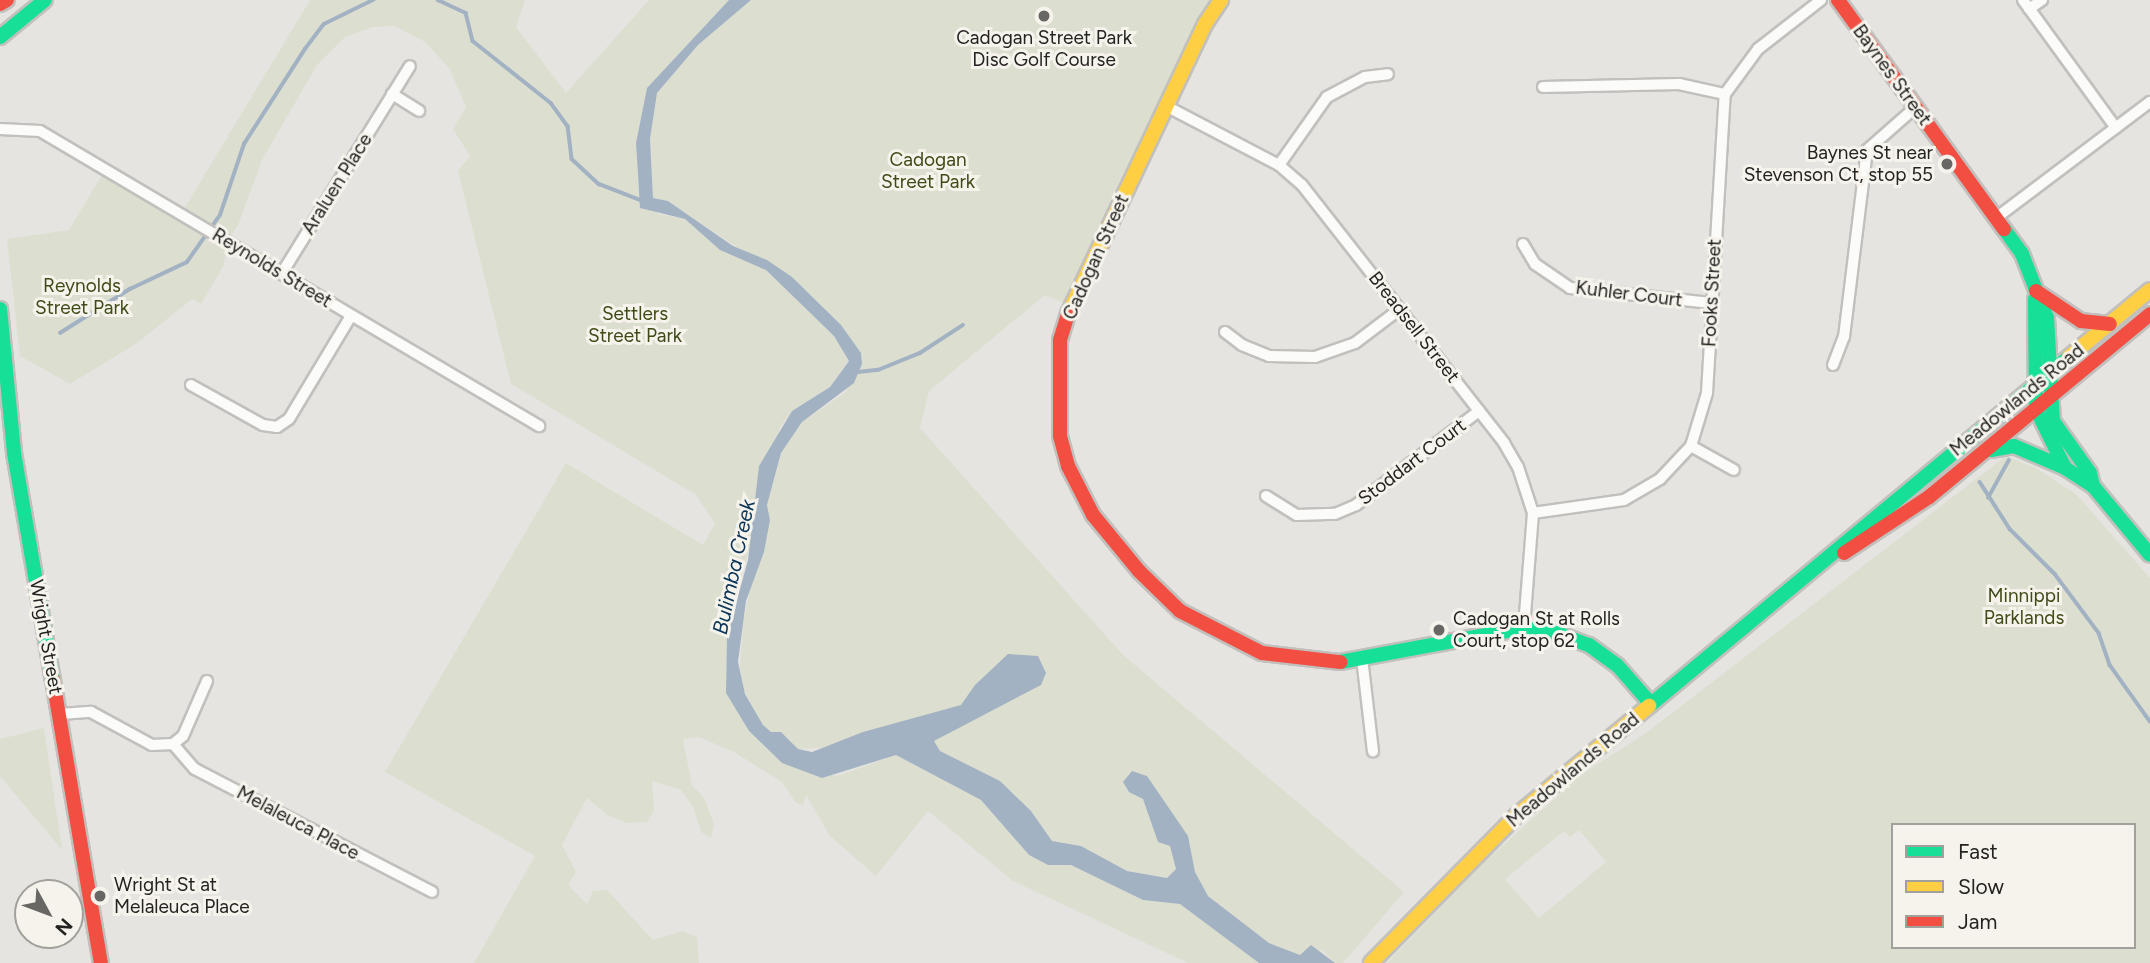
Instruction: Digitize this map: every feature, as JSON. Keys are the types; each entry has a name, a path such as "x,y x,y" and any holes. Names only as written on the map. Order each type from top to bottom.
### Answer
{"main road":[{"path":"0,4 7,0"},
{"path":"0,37 45,0"},
{"name":"Cadogan Street","path":"1221,0 1166,106 1071,306 1060,340 1057,402 1068,466 1108,534 1180,611 1208,629 1253,649 1291,659 1362,659 1524,628 1589,645 1618,665 1651,704"},
{"name":"Baynes Street","path":"1838,0 2022,254 2047,318 2053,421 2090,473 2092,486"},
{"path":"2036,290 2081,321 2110,324"},
{"name":"Baynes Street","path":"2036,290 2036,409"},
{"name":"Meadowlands Road","path":"1372,961 1516,816 2150,290"},
{"name":"Wright Street","path":"0,309 14,453 101,963"},
{"name":"Meadowlands Road","path":"1787,590 1929,497 2150,314"},
{"path":"2036,409 2045,436 2064,468"},
{"path":"1984,452 2014,446 2064,468 2092,486 2150,555"}],"street":[{"path":"1543,87 1679,84 1725,94 1758,49 1821,0"},
{"path":"2042,0 2026,4 2116,128"},
{"name":"Araluen Place","path":"282,273 410,66"},
{"path":"1279,164 1327,97 1365,77 1388,74"},
{"path":"392,94 419,111"},
{"name":"Fooks Street","path":"1533,513 1624,500 1660,479 1690,446 1707,393 1725,94"},
{"path":"1996,218 2150,102"},
{"name":"Breadsell Street","path":"1166,106 1279,164 1318,203 1479,411 1518,467 1533,513 1524,628"},
{"path":"1833,365 1844,337 1861,169 1867,150 1916,107"},
{"name":"Reynolds Street","path":"0,129 40,131 539,426"},
{"name":"Kuhler Court","path":"1523,244 1535,264 1570,288 1711,303"},
{"path":"1225,332 1242,345 1269,356 1315,357 1355,343 1400,309"},
{"path":"191,385 263,425 277,426 289,419 351,316"},
{"name":"Stoddart Court","path":"1266,496 1297,515 1335,514 1356,505 1479,411"},
{"path":"1690,446 1734,470"},
{"path":"1362,659 1373,751"},
{"path":"60,714 91,712 152,745 173,744 183,736 207,681"},
{"name":"Melaleuca Place","path":"173,744 195,769 432,892"}],"green space":[{"path":"310,0 525,0 516,27 566,93 649,0 729,0 647,88 636,143 638,188 658,214 685,219 720,250 766,270 834,336 849,360 830,387 792,411 780,427 727,635 726,693 749,731 782,763 837,776 896,755 981,800 1029,855 1048,865 1071,865 1143,900 1180,904 1261,963 1188,963 1013,881 928,811 876,876 830,836 806,795 803,805 796,803 782,782 734,752 699,737 683,739 692,785 704,798 714,824 711,838 701,832 693,807 681,790 652,781 654,811 647,822 627,823 607,815 587,798 562,845 576,872 568,885 587,904 593,891 607,890 653,940 683,931 697,937 699,963 474,963 535,856 385,772 566,463 703,545 715,524 696,495 511,384 458,171 470,156 453,129 466,107 449,68 425,42 395,26 372,27 344,38 317,65 262,160 238,225 227,241 224,265 201,304 192,299 137,343 70,384 20,356 7,239 69,230 105,170 181,214"},
{"name":"Cadogan Street Park","path":"751,0 1221,0 1071,306 1045,295 929,391 920,428 1123,655 1404,892 1343,963 1335,963 1322,950 1301,956 1269,943 1208,896 1167,878 1127,871 1081,846 1052,841 1031,811 940,751 934,742 798,749 781,732 771,732 763,725 739,679 743,624 753,573 764,552 770,520 767,505 781,453 802,422 846,392 861,353 767,260 747,254 668,201 653,198 650,139 657,93 698,45"},
{"name":"Minnippi Parklands","path":"2006,456 2036,468 2076,494 2150,578 2150,963 1387,963 1482,864 1582,774 1646,733","holes":["1579,830 1606,862 1539,918 1505,879 1564,831 1570,837"]},
{"path":"44,728 62,850 0,776 0,739"}],"water":[{"path":"729,0 751,0 698,45 657,93 650,139 653,198 668,201 733,246 767,260 792,277 841,325 861,353 862,364 854,383 802,422 781,453 767,505 770,520 764,552 746,601 738,662 745,694 763,725 771,732 781,732 798,749 812,752 863,732 961,705 975,685 1008,654 1038,656 1046,673 1041,685 934,741 940,751 1000,781 1031,811 1052,841 1081,846 1127,871 1167,878 1176,869 1170,846 1158,842 1143,799 1129,792 1123,782 1132,771 1147,776 1188,836 1195,872 1208,896 1269,943 1300,955 1311,945 1335,963 1259,963 1180,904 1143,900 1071,865 1048,865 1029,855 981,800 896,755 822,778 782,763 749,731 726,693 727,636 748,560 759,466 792,411 830,387 849,361 834,336 766,270 720,250 685,219 640,208 636,143 647,88"}],"waterway":[{"path":"60,333 130,289 187,262 220,215 244,144 305,49 324,24 373,0"},
{"path":"438,0 466,13 473,41 551,103 568,126 572,159 599,184 643,201"},
{"path":"858,372 878,370 920,353 963,325"},
{"path":"1988,498 2009,460"},
{"path":"1980,482 2010,529 2055,574 2099,633 2110,665 2150,721"}],"traffic: fast":[{"path":"0,37 45,0"},
{"path":"2004,229 2022,254 2047,318 2053,421 2090,473 2093,486 2150,555"},
{"path":"2035,299 2036,409 2065,468 2093,486"},
{"path":"0,309 14,453 53,680"},
{"path":"1649,706 2069,357"},
{"path":"1991,450 2014,446 2063,467"},
{"path":"1340,662 1524,628 1557,633 1589,645 1617,665 1651,704"}],"traffic: slow":[{"path":"1068,314 1205,24 1221,0"},
{"path":"2069,357 2150,290"},
{"path":"1371,963 1516,816 1649,706"}],"traffic: jam":[{"path":"0,4 7,0"},
{"path":"1838,0 2004,229"},
{"path":"2036,291 2081,321 2110,324"},
{"path":"1068,314 1060,340 1060,436 1068,466 1093,515 1139,571 1180,611 1262,653 1340,662"},
{"path":"1844,553 1929,497 2150,314"},
{"path":"53,680 101,963"}],"place":[{"name":"Cadogan Street Park Disc Golf Course","path":"1044,16"},
{"name":"Baynes St near Stevenson Ct, stop 55","path":"1947,164"},
{"name":"Cadogan St at Rolls Court, stop 62","path":"1439,630"},
{"name":"Wright St at Melaleuca Place","path":"100,896"}],"park label":[{"name":"Reynolds Street Park","path":"82,297"},
{"name":"Settlers Street Park","path":"635,325"}],"water label":[{"name":"Bulimba Creek","path":"734,567"}]}
